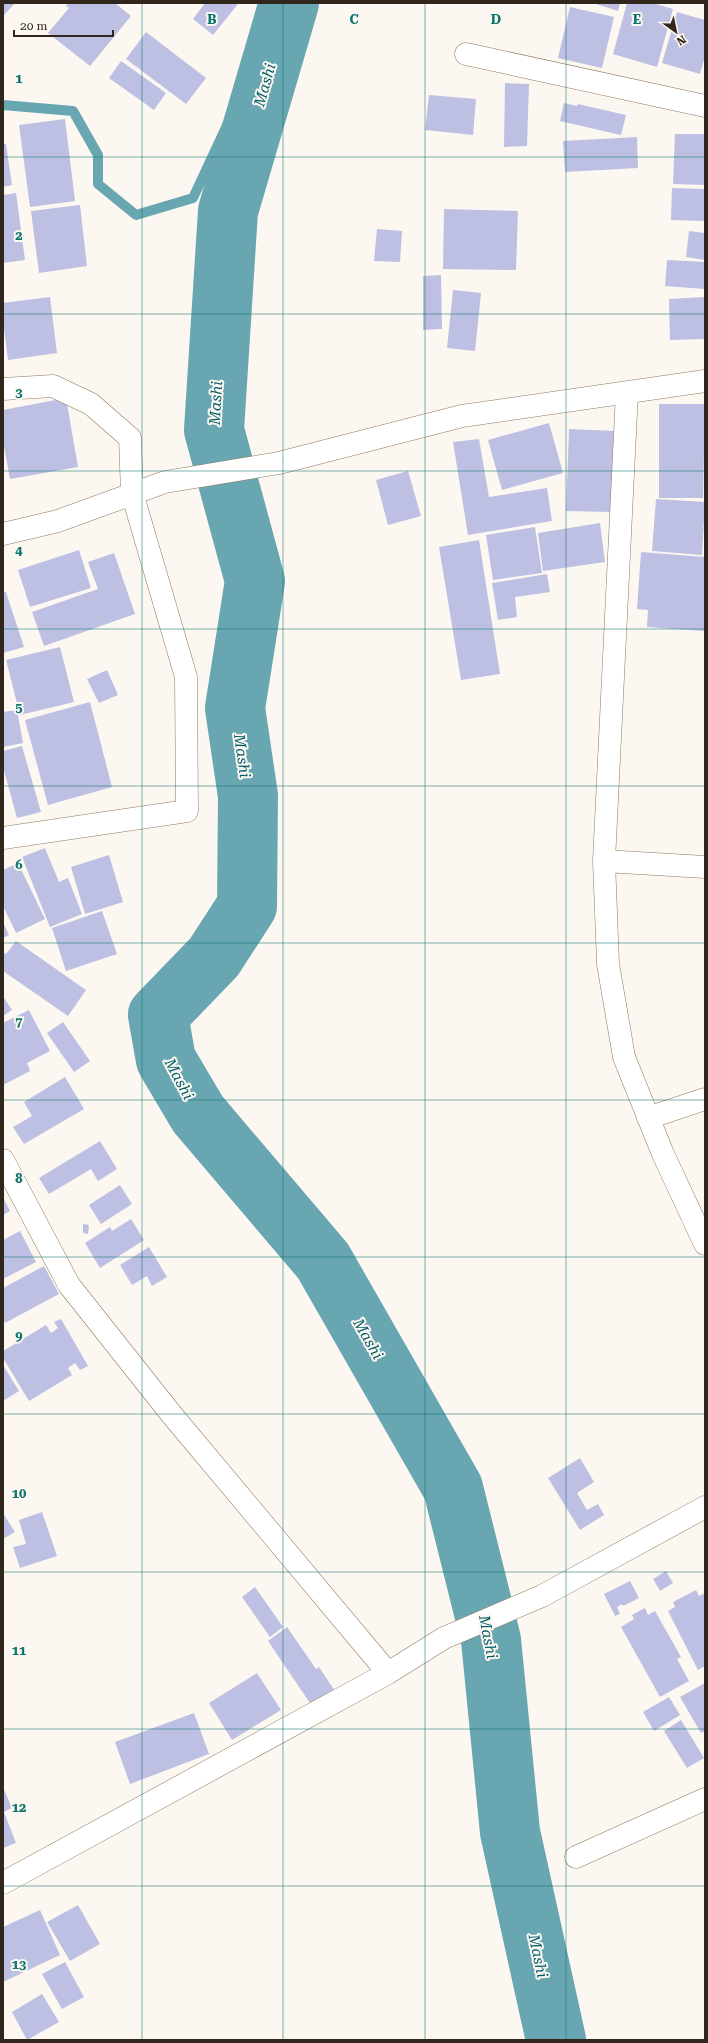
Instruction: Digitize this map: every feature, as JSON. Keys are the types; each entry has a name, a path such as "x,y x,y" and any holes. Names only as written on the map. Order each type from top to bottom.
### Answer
{"street":[{"path":"466,54 705,106"},
{"path":"3,534 58,521 165,482 279,463 462,416 705,381"},
{"path":"3,389 53,386 91,404 130,438 132,493 186,677 188,811 3,838"},
{"path":"627,392 604,861 608,964 624,1057 663,1154 705,1244"},
{"path":"604,861 705,867"},
{"path":"648,1118 705,1099"},
{"path":"3,1160 69,1285 177,1421 388,1673"},
{"path":"3,1883 388,1673 444,1638 542,1596 705,1507"},
{"path":"576,1857 705,1799"}],"building":[{"path":"3,3 15,3 4,15"},
{"path":"68,3 115,3 131,16 90,66 48,33 69,8 66,6"},
{"path":"205,3 238,4 213,35 193,19"},
{"path":"593,3 620,3 618,11"},
{"path":"627,3 653,3 673,9 657,67 613,54"},
{"path":"570,7 614,17 602,68 558,58"},
{"path":"677,12 705,20 705,56 700,74 662,63"},
{"path":"146,32 206,78 186,104 126,59"},
{"path":"121,61 166,93 154,110 109,78"},
{"path":"505,83 529,84 527,146 504,147"},
{"path":"429,95 476,99 473,135 425,130"},
{"path":"564,103 577,106 578,104 626,115 621,135 560,121"},
{"path":"65,119 75,201 30,207 19,125"},
{"path":"675,134 705,134 705,185 673,184"},
{"path":"637,137 638,168 565,172 563,141"},
{"path":"3,144 6,144 12,185 3,187"},
{"path":"672,188 705,189 705,221 671,220"},
{"path":"16,193 25,260 3,263 3,195"},
{"path":"80,205 87,266 39,273 31,211"},
{"path":"444,209 518,211 516,270 443,269"},
{"path":"377,229 402,231 400,262 374,261"},
{"path":"689,231 705,233 705,260 686,257"},
{"path":"667,260 705,262 705,289 665,286"},
{"path":"441,275 442,329 423,330 423,276"},
{"path":"453,290 481,293 475,351 447,348"},
{"path":"50,297 57,353 8,360 3,320 3,303"},
{"path":"705,297 705,339 670,340 669,299"},
{"path":"66,398 78,467 10,479 3,441 3,410"},
{"path":"659,404 705,404 703,498 659,498"},
{"path":"549,423 563,473 502,490 488,440"},
{"path":"569,429 614,431 611,512 566,511"},
{"path":"479,439 489,497 547,488 552,521 468,535 453,442"},
{"path":"408,471 421,516 388,525 376,480"},
{"path":"656,499 705,502 702,555 652,551"},
{"path":"600,523 605,562 543,571 538,533"},
{"path":"535,527 542,573 493,580 486,535"},
{"path":"479,540 500,674 461,680 439,547"},
{"path":"79,550 91,588 30,607 18,570"},
{"path":"641,552 705,557 705,631 647,627 648,610 637,609"},
{"path":"114,553 135,614 44,646 32,612 98,589 88,562"},
{"path":"547,574 550,592 515,597 517,617 498,620 492,583"},
{"path":"3,592 6,592 24,647 3,653"},
{"path":"60,647 74,702 20,715 6,660"},
{"path":"107,670 118,695 99,703 87,679"},
{"path":"90,702 112,787 48,805 25,720"},
{"path":"17,710 23,743 3,747 3,712"},
{"path":"22,746 41,812 17,818 3,767 3,751"},
{"path":"45,848 59,882 68,878 82,914 50,927 22,857"},
{"path":"109,855 123,902 85,914 71,867"},
{"path":"18,863 45,919 16,933 3,906 3,870"},
{"path":"102,911 117,954 66,971 52,928"},
{"path":"3,922 9,935 3,938"},
{"path":"16,941 86,990 68,1016 3,971 3,952 6,954"},
{"path":"3,996 12,1010 3,1016"},
{"path":"29,1010 50,1051 27,1063 30,1071 3,1085 3,1023"},
{"path":"63,1022 90,1061 74,1072 47,1033"},
{"path":"65,1077 84,1109 24,1144 13,1127 32,1116 24,1102"},
{"path":"100,1141 117,1169 98,1181 91,1169 49,1194 39,1178"},
{"path":"120,1185 132,1204 101,1224 89,1205"},
{"path":"3,1197 10,1211 3,1215"},
{"path":"131,1219 144,1240 100,1268 85,1243 110,1227 112,1231"},
{"path":"83,1224 89,1225 88,1234 83,1233"},
{"path":"20,1231 36,1262 3,1279 3,1240"},
{"path":"149,1247 167,1277 152,1286 147,1276 132,1285 120,1265"},
{"path":"44,1266 59,1294 5,1323 3,1319 3,1288"},
{"path":"61,1319 88,1366 80,1370 75,1363 68,1368 72,1375 29,1401 3,1358 3,1351 46,1325 51,1333 58,1328 54,1322"},
{"path":"3,1365 19,1391 3,1401"},
{"path":"580,1458 594,1482 577,1493 587,1510 598,1504 604,1515 580,1530 548,1478"},
{"path":"42,1512 57,1556 20,1568 13,1547 26,1544 19,1520"},
{"path":"3,1513 15,1532 3,1539"},
{"path":"666,1571 673,1583 660,1591 653,1579"},
{"path":"630,1581 639,1598 623,1606 622,1604 617,1607 620,1614 615,1616 604,1594"},
{"path":"255,1587 283,1627 270,1637 242,1597"},
{"path":"696,1590 699,1596 705,1593 705,1666 698,1670 668,1611 675,1607 673,1602"},
{"path":"645,1608 648,1615 655,1611 681,1657 677,1659 689,1681 660,1697 621,1627 634,1619 632,1615"},
{"path":"287,1627 316,1669 319,1667 335,1691 312,1706 268,1641"},
{"path":"257,1673 281,1710 232,1740 209,1703"},
{"path":"705,1683 705,1731 701,1733 680,1697"},
{"path":"669,1697 680,1715 654,1731 643,1712"},
{"path":"194,1713 209,1754 130,1784 115,1742"},
{"path":"681,1720 704,1758 687,1768 664,1731"},
{"path":"3,1787 12,1808 4,1812 16,1843 3,1848"},
{"path":"78,1905 100,1944 70,1961 47,1922"},
{"path":"40,1910 60,1955 3,1982 3,1927"},
{"path":"65,1962 84,1997 62,2009 42,1974"},
{"path":"42,1994 59,2022 27,2040 12,2012"}],"waterway":[{"path":"3,105 73,111 98,155 98,184 136,215 193,198 284,3"},
{"name":"Mashi","path":"289,3 228,211 214,430 255,581 235,708 248,796 247,906 214,957 158,1015 166,1060 198,1114 323,1261 453,1488 491,1640 510,1832 556,2040"}]}
